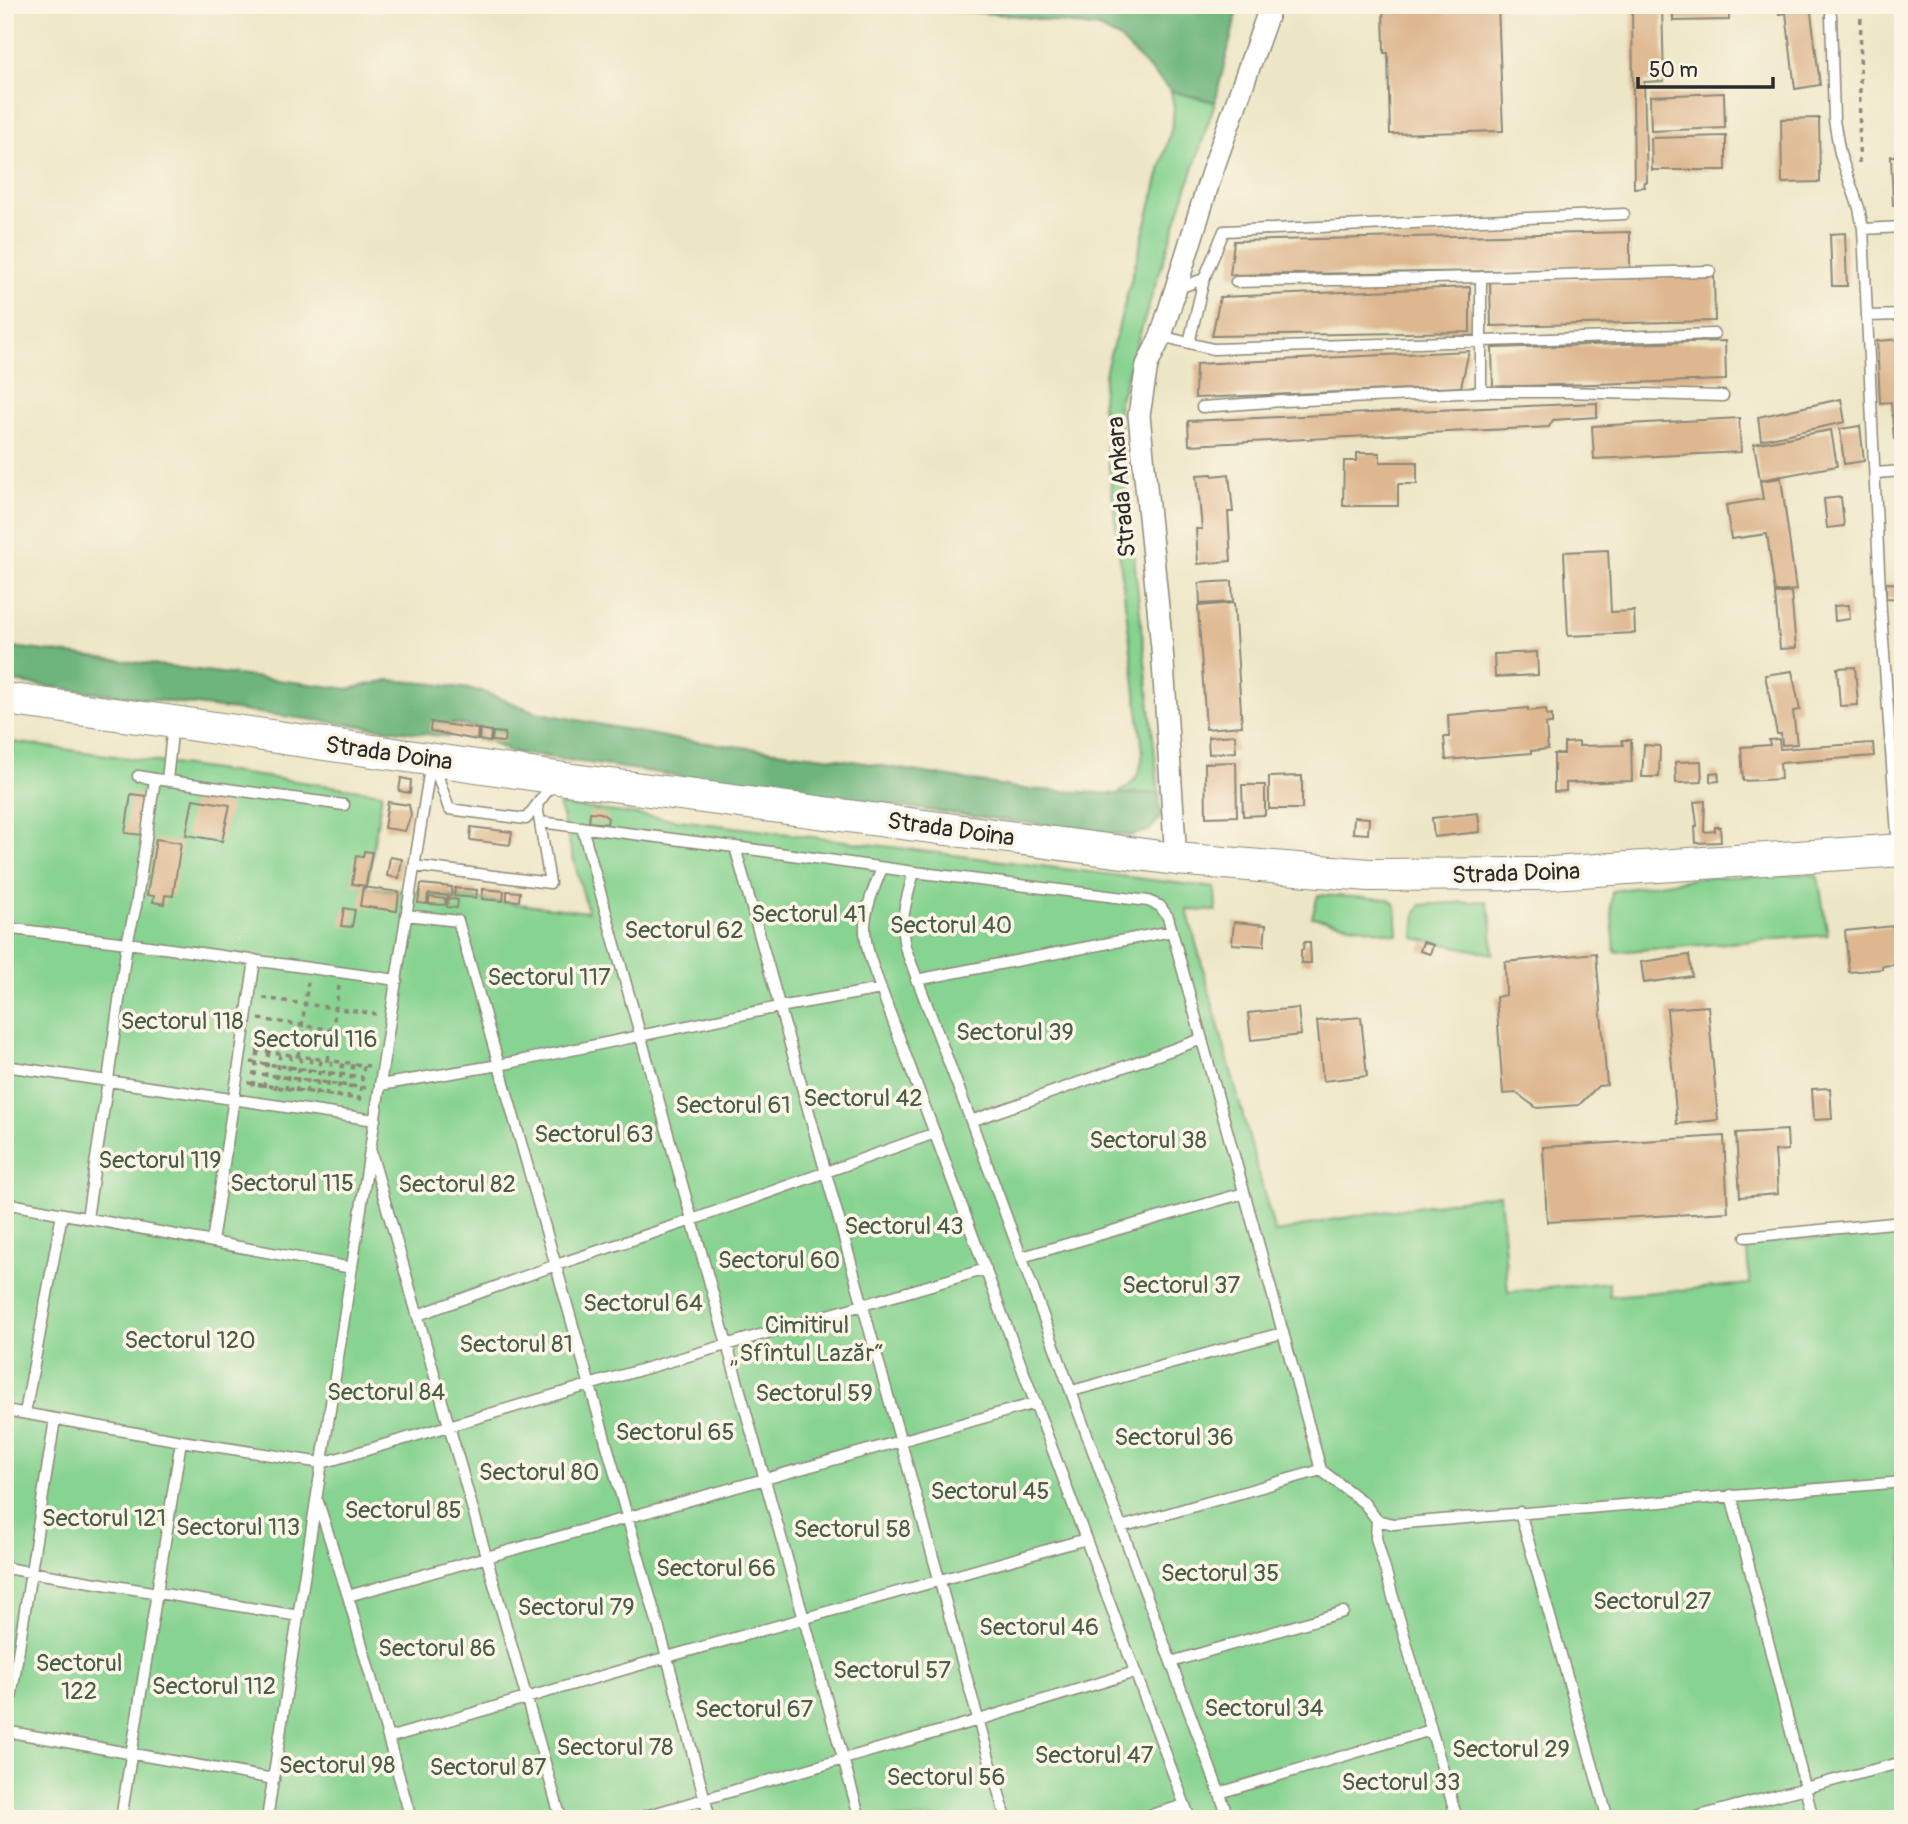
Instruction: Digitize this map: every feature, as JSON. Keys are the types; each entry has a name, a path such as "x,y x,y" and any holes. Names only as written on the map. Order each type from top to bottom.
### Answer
{"main road":[{"name":"Strada Doina","path":"5,699 558,778 1176,859 1368,875 1536,874 1900,851"}],"street":[{"name":"Strada Ankara","path":"1176,859 1162,648 1139,415 1147,365 1161,336 1213,169 1271,5"}],"lane":[{"path":"1831,15 1834,120 1840,154 1859,208 1863,229 1881,612 1900,851"},
{"path":"1189,343 1204,279 1224,231 1624,214"},
{"path":"1863,229 1903,228"},
{"path":"1236,282 1710,271"},
{"path":"1480,392 1481,277"},
{"path":"1175,289 1204,279"},
{"path":"1867,316 1903,315"},
{"path":"1161,336 1213,349 1714,334"},
{"path":"1202,407 1480,392 1723,396"},
{"path":"1875,473 1903,471"},
{"path":"86,1218 127,943 174,722"},
{"path":"432,760 449,809 526,818 558,778"},
{"path":"267,1819 375,1120 376,1087 397,980 432,760"},
{"path":"138,776 344,805"},
{"path":"415,866 550,883 537,805"},
{"path":"540,822 1154,902 1164,911 1172,931 1321,1470 1364,1503 1377,1520 1393,1524 1903,1482"},
{"path":"582,827 860,1819"},
{"path":"735,847 1006,1819"},
{"path":"882,868 865,927 869,954 1190,1819"},
{"path":"915,872 907,897 902,936 916,980 1072,1391 1229,1819"},
{"path":"406,915 458,921 667,1657 710,1819"},
{"path":"5,928 397,980"},
{"path":"916,980 1172,931"},
{"path":"212,1242 255,960"},
{"path":"376,1087 881,989"},
{"path":"971,1121 1202,1040"},
{"path":"5,1066 375,1120"},
{"path":"418,1315 935,1133"},
{"path":"370,1149 561,1819"},
{"path":"1022,1257 1244,1193"},
{"path":"5,1203 352,1268"},
{"path":"25,1413 62,1214"},
{"path":"1745,1237 1903,1222"},
{"path":"5,1410 322,1464 986,1269"},
{"path":"1072,1391 1282,1333"},
{"path":"348,1596 1036,1403"},
{"path":"55,1419 6,1733 274,1779"},
{"path":"121,1819 181,1441"},
{"path":"1121,1527 1321,1470"},
{"path":"1731,1495 1812,1819"},
{"path":"317,1499 348,1596 411,1819"},
{"path":"1520,1512 1608,1819"},
{"path":"1377,1520 1376,1538 1457,1819"},
{"path":"388,1738 1086,1539"},
{"path":"5,1568 299,1616"},
{"path":"1171,1662 1343,1612"},
{"path":"635,1819 1135,1672"},
{"path":"1219,1793 1431,1730"},
{"path":"1688,1819 1903,1762"},
{"path":"1138,1819 1185,1805"}],"path":[{"path":"1850,184 1859,162 1861,5"},
{"path":"295,1101 309,974"},
{"path":"325,1105 340,978"},
{"path":"256,998 382,1014"},
{"path":"253,1019 379,1036"},
{"path":"248,1049 375,1067"},
{"path":"251,1095 258,1051"},
{"path":"262,1096 269,1052"},
{"path":"273,1098 280,1054"},
{"path":"284,1100 291,1055"},
{"path":"304,1102 311,1058"},
{"path":"314,1104 321,1059"},
{"path":"246,1061 362,1077"},
{"path":"336,1107 343,1062"},
{"path":"347,1108 353,1064"},
{"path":"358,1110 364,1065"},
{"path":"244,1072 361,1088 376,1087"},
{"path":"243,1082 370,1101"}],"green space":[{"path":"891,5 1239,5 1215,102 1171,91 1119,38 1099,28 1017,16"},
{"path":"1171,91 1215,102 1118,405 1159,793 1117,794 1136,777 1143,752 1102,398 1108,361 1173,122"},
{"path":"5,646 349,689 389,680 435,684 481,691 536,712 675,739 834,758 1023,789 1117,794 1159,793 1161,817 1148,831 1129,836 855,801 511,752 490,742 476,740 479,728 452,723 449,737 5,681"},
{"name":"Cimitirul „Sfîntul Lazăr“","path":"5,741 382,793 367,887 588,912 559,805 1215,888 1216,911 1187,910 1275,1233 1330,1220 1500,1194 1508,1292 1609,1282 1609,1296 1750,1284 1746,1243 1903,1233 1903,1819 5,1819"},
{"path":"1811,874 1818,877 1828,935 1615,952 1612,891 1698,878"},
{"path":"1318,895 1389,899 1396,906 1398,935 1312,917"},
{"path":"1486,901 1491,920 1493,954 1414,938 1416,912 1421,905"}],"building":[{"path":"1383,5 1498,5 1503,131 1390,134 1388,53 1384,53"},
{"path":"1632,5 1662,5 1664,81 1644,82 1647,182 1644,182 1645,187 1634,188"},
{"path":"1673,5 1729,5 1729,20 1673,21"},
{"path":"1778,5 1810,5 1820,85 1795,89 1786,13 1779,14"},
{"path":"1724,93 1725,128 1651,131 1650,96"},
{"path":"1819,118 1820,182 1782,183 1781,119"},
{"path":"1726,136 1726,170 1652,170 1651,138"},
{"path":"1891,156 1903,156 1903,204 1893,205"},
{"path":"1630,232 1630,269 1230,275 1234,241"},
{"path":"1845,233 1847,286 1832,286 1830,234"},
{"path":"1714,276 1715,321 1491,326 1490,282"},
{"path":"1470,287 1470,332 1212,336 1220,297"},
{"path":"1903,339 1903,438 1894,439 1891,402 1880,403 1877,341"},
{"path":"1725,341 1726,380 1493,387 1492,348"},
{"path":"1469,351 1461,387 1195,398 1196,364"},
{"path":"1841,399 1845,422 1761,440 1758,417"},
{"path":"1597,403 1597,417 1553,420 1549,427 1189,445 1188,421"},
{"path":"1739,418 1741,452 1594,459 1592,426"},
{"path":"1860,426 1864,461 1844,464 1840,429"},
{"path":"1831,430 1837,466 1760,480 1754,444"},
{"path":"1357,453 1380,453 1380,462 1417,462 1417,484 1398,484 1398,506 1343,506 1344,461 1357,461"},
{"path":"1229,474 1233,512 1228,512 1231,561 1198,564 1196,529 1202,529 1197,475"},
{"path":"1781,478 1796,590 1775,592 1767,534 1731,539 1726,505 1763,499 1760,481"},
{"path":"1841,497 1844,526 1827,528 1824,499"},
{"path":"1608,550 1611,612 1634,611 1635,633 1568,636 1564,552"},
{"path":"1232,581 1233,602 1200,604 1199,583"},
{"path":"1886,583 1903,584 1903,599 1886,598"},
{"path":"1791,592 1796,648 1780,649 1775,594"},
{"path":"1234,603 1242,726 1206,729 1198,606"},
{"path":"1849,605 1850,619 1835,621 1834,606"},
{"path":"1537,652 1538,675 1495,677 1494,654"},
{"path":"1855,667 1858,705 1840,706 1837,668"},
{"path":"1792,671 1800,710 1793,711 1797,744 1782,745 1781,734 1777,734 1765,675"},
{"path":"1528,708 1528,711 1546,709 1547,716 1552,715 1552,724 1546,724 1548,749 1531,753 1446,760 1444,737 1449,737 1448,715"},
{"path":"431,722 478,729 477,740 430,731"},
{"path":"480,729 491,731 490,742 479,740"},
{"path":"493,732 505,733 504,742 492,741"},
{"path":"1235,735 1236,752 1209,754 1208,737"},
{"path":"1779,739 1780,749 1873,743 1874,756 1780,763 1781,779 1743,781 1741,747 1770,745 1769,740"},
{"path":"1622,740 1631,740 1632,781 1566,783 1566,791 1554,792 1554,754 1564,754 1564,743 1579,742 1579,746 1623,745"},
{"path":"1644,745 1660,746 1659,777 1642,777"},
{"path":"1701,761 1702,782 1676,783 1675,762"},
{"path":"1236,762 1237,816 1206,817 1205,763"},
{"path":"1718,772 1719,781 1710,782 1710,773"},
{"path":"1302,776 1302,809 1269,809 1269,777"},
{"path":"401,778 411,780 410,793 399,791"},
{"path":"1242,785 1265,785 1265,815 1243,816"},
{"path":"131,794 147,796 142,835 125,833"},
{"path":"193,799 230,805 222,841 186,835"},
{"path":"1705,801 1704,832 1715,831 1715,827 1720,827 1721,842 1696,843 1694,802"},
{"path":"388,802 409,805 411,815 405,831 384,828"},
{"path":"590,812 601,813 608,818 607,824 589,822"},
{"path":"1478,813 1480,832 1434,837 1432,818"},
{"path":"1354,817 1369,818 1368,834 1353,833"},
{"path":"471,827 512,832 510,845 470,840"},
{"path":"156,839 181,843 173,896 165,895 164,904 153,902 154,896 147,895"},
{"path":"364,851 372,852 366,886 352,884 356,856 363,857"},
{"path":"390,857 402,859 399,878 387,876"},
{"path":"421,884 452,887 451,896 428,894 427,904 418,903"},
{"path":"363,887 399,892 397,911 360,906"},
{"path":"455,888 477,890 476,898 454,896"},
{"path":"483,889 504,891 503,901 482,899"},
{"path":"507,891 520,892 519,901 507,900"},
{"path":"429,897 446,899 445,905 429,904"},
{"path":"448,898 458,900 457,908 447,907"},
{"path":"344,908 355,910 352,927 341,926"},
{"path":"1234,922 1266,925 1264,946 1232,944"},
{"path":"1903,925 1903,964 1849,972 1845,931"},
{"path":"1304,942 1310,942 1311,963 1301,963"},
{"path":"1423,942 1433,945 1430,954 1420,951"},
{"path":"1596,953 1607,1085 1598,1086 1579,1105 1537,1108 1516,1093 1503,1094 1496,997 1506,995 1505,962"},
{"path":"1689,955 1692,976 1644,983 1641,962"},
{"path":"1708,1006 1718,1120 1677,1124 1667,1009"},
{"path":"1298,1008 1301,1035 1251,1040 1248,1013"},
{"path":"1361,1017 1367,1076 1323,1081 1317,1021"},
{"path":"1830,1088 1832,1119 1814,1120 1812,1089"},
{"path":"1787,1130 1788,1150 1775,1151 1778,1194 1740,1197 1736,1133"},
{"path":"1724,1136 1728,1212 1547,1222 1543,1147"}],"park label":[{"name":"Sectorul 41","path":"809,914"},
{"name":"Sectorul 40","path":"951,925"},
{"name":"Sectorul 62","path":"684,930"},
{"name":"Sectorul 117","path":"549,977"},
{"name":"Sectorul 118","path":"182,1021"},
{"name":"Sectorul 39","path":"1015,1032"},
{"name":"Sectorul 116","path":"315,1039"},
{"name":"Sectorul 42","path":"863,1098"},
{"name":"Sectorul 61","path":"733,1105"},
{"name":"Sectorul 63","path":"594,1134"},
{"name":"Sectorul 38","path":"1148,1140"},
{"name":"Sectorul 119","path":"160,1160"},
{"name":"Sectorul 115","path":"292,1183"},
{"name":"Sectorul 82","path":"457,1184"},
{"name":"Sectorul 43","path":"904,1226"},
{"name":"Sectorul 60","path":"779,1260"},
{"name":"Sectorul 37","path":"1181,1285"},
{"name":"Sectorul 64","path":"643,1303"},
{"name":"Sectorul 120","path":"190,1340"},
{"name":"Sectorul 81","path":"516,1344"},
{"name":"Sectorul 84","path":"386,1392"},
{"name":"Sectorul 59","path":"814,1393"},
{"name":"Sectorul 65","path":"675,1432"},
{"name":"Sectorul 36","path":"1174,1437"},
{"name":"Sectorul 80","path":"539,1472"},
{"name":"Sectorul 45","path":"990,1491"},
{"name":"Sectorul 85","path":"403,1510"},
{"name":"Sectorul 121","path":"104,1518"},
{"name":"Sectorul 113","path":"238,1527"},
{"name":"Sectorul 58","path":"852,1529"},
{"name":"Sectorul 66","path":"716,1568"},
{"name":"Sectorul 35","path":"1220,1573"},
{"name":"Sectorul 27","path":"1652,1601"},
{"name":"Sectorul 79","path":"576,1607"},
{"name":"Sectorul 46","path":"1039,1627"},
{"name":"Sectorul 86","path":"437,1648"},
{"name":"Sectorul 57","path":"892,1670"},
{"name":"Sectorul 122","path":"79,1677"},
{"name":"Sectorul 112","path":"214,1686"},
{"name":"Sectorul 34","path":"1264,1708"},
{"name":"Sectorul 67","path":"754,1709"},
{"name":"Sectorul 78","path":"615,1747"},
{"name":"Sectorul 29","path":"1511,1749"},
{"name":"Sectorul 47","path":"1094,1755"},
{"name":"Sectorul 98","path":"337,1765"},
{"name":"Sectorul 87","path":"488,1767"},
{"name":"Sectorul 56","path":"946,1777"},
{"name":"Sectorul 33","path":"1401,1782"}]}
